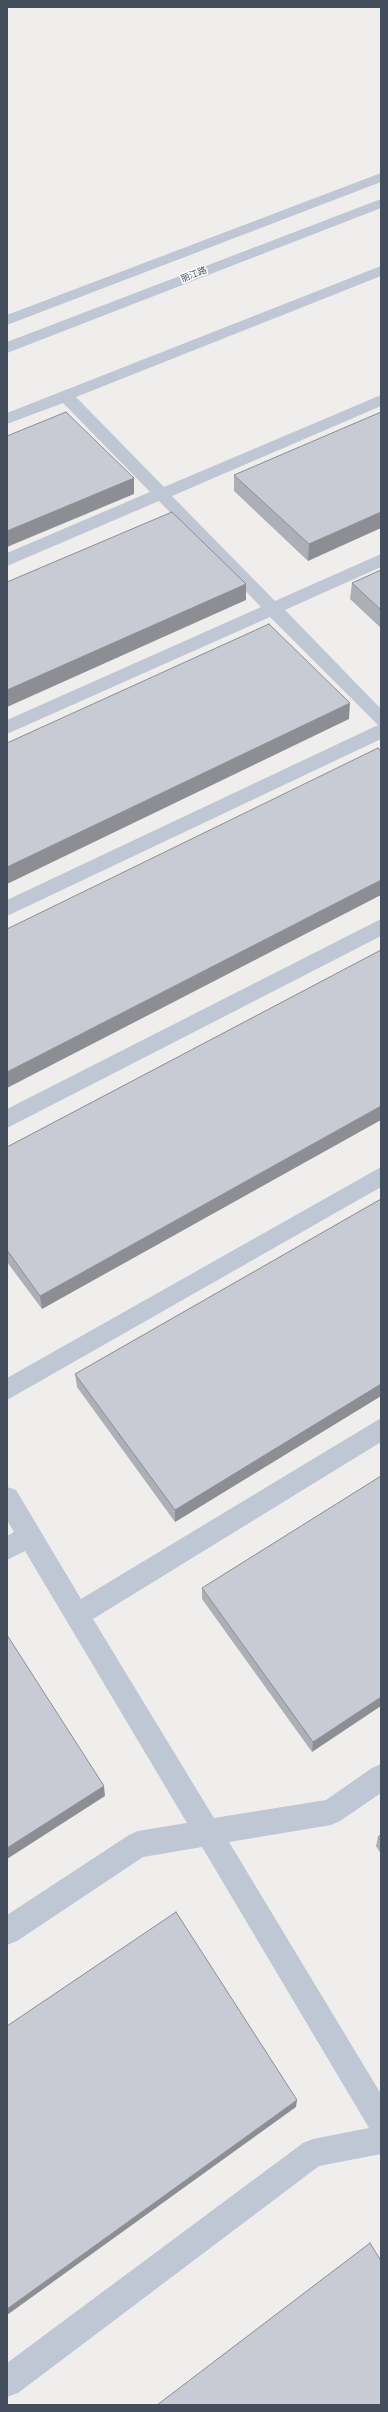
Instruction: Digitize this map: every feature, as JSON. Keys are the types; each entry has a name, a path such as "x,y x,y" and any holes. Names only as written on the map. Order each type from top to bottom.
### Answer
{"street":[{"path":"7,320 381,177"},
{"name":"丽江路","path":"7,348 381,203"},
{"path":"7,419 381,271"},
{"path":"66,396 381,720"},
{"path":"7,560 381,400"},
{"path":"7,728 381,560"},
{"path":"7,909 381,731"},
{"path":"7,1119 381,927"},
{"path":"7,1390 381,1176"},
{"path":"77,1615 381,1429"},
{"path":"7,1498 381,2122"},
{"path":"7,1549 30,1535"},
{"path":"7,1931 138,1844 331,1812 381,1778"},
{"path":"7,2382 313,2153 381,2140"}],"building":[{"path":"66,412 134,478 7,531 7,436"},
{"path":"381,412 381,512 309,544 234,475"},
{"path":"172,512 246,584 7,690 7,582"},
{"path":"381,570 381,610 352,583"},
{"path":"269,624 350,703 7,867 7,743"},
{"path":"378,748 381,752 381,880 7,1072 7,929"},
{"path":"381,950 381,1106 40,1296 7,1250 7,1147"},
{"path":"381,1199 381,1384 175,1510 75,1374"},
{"path":"381,1476 381,1697 313,1742 202,1588"},
{"path":"7,1635 104,1786 7,1848"},
{"path":"176,1912 297,2100 7,2309 7,2026"},
{"path":"370,2243 381,2261 381,2405 157,2405"}]}
